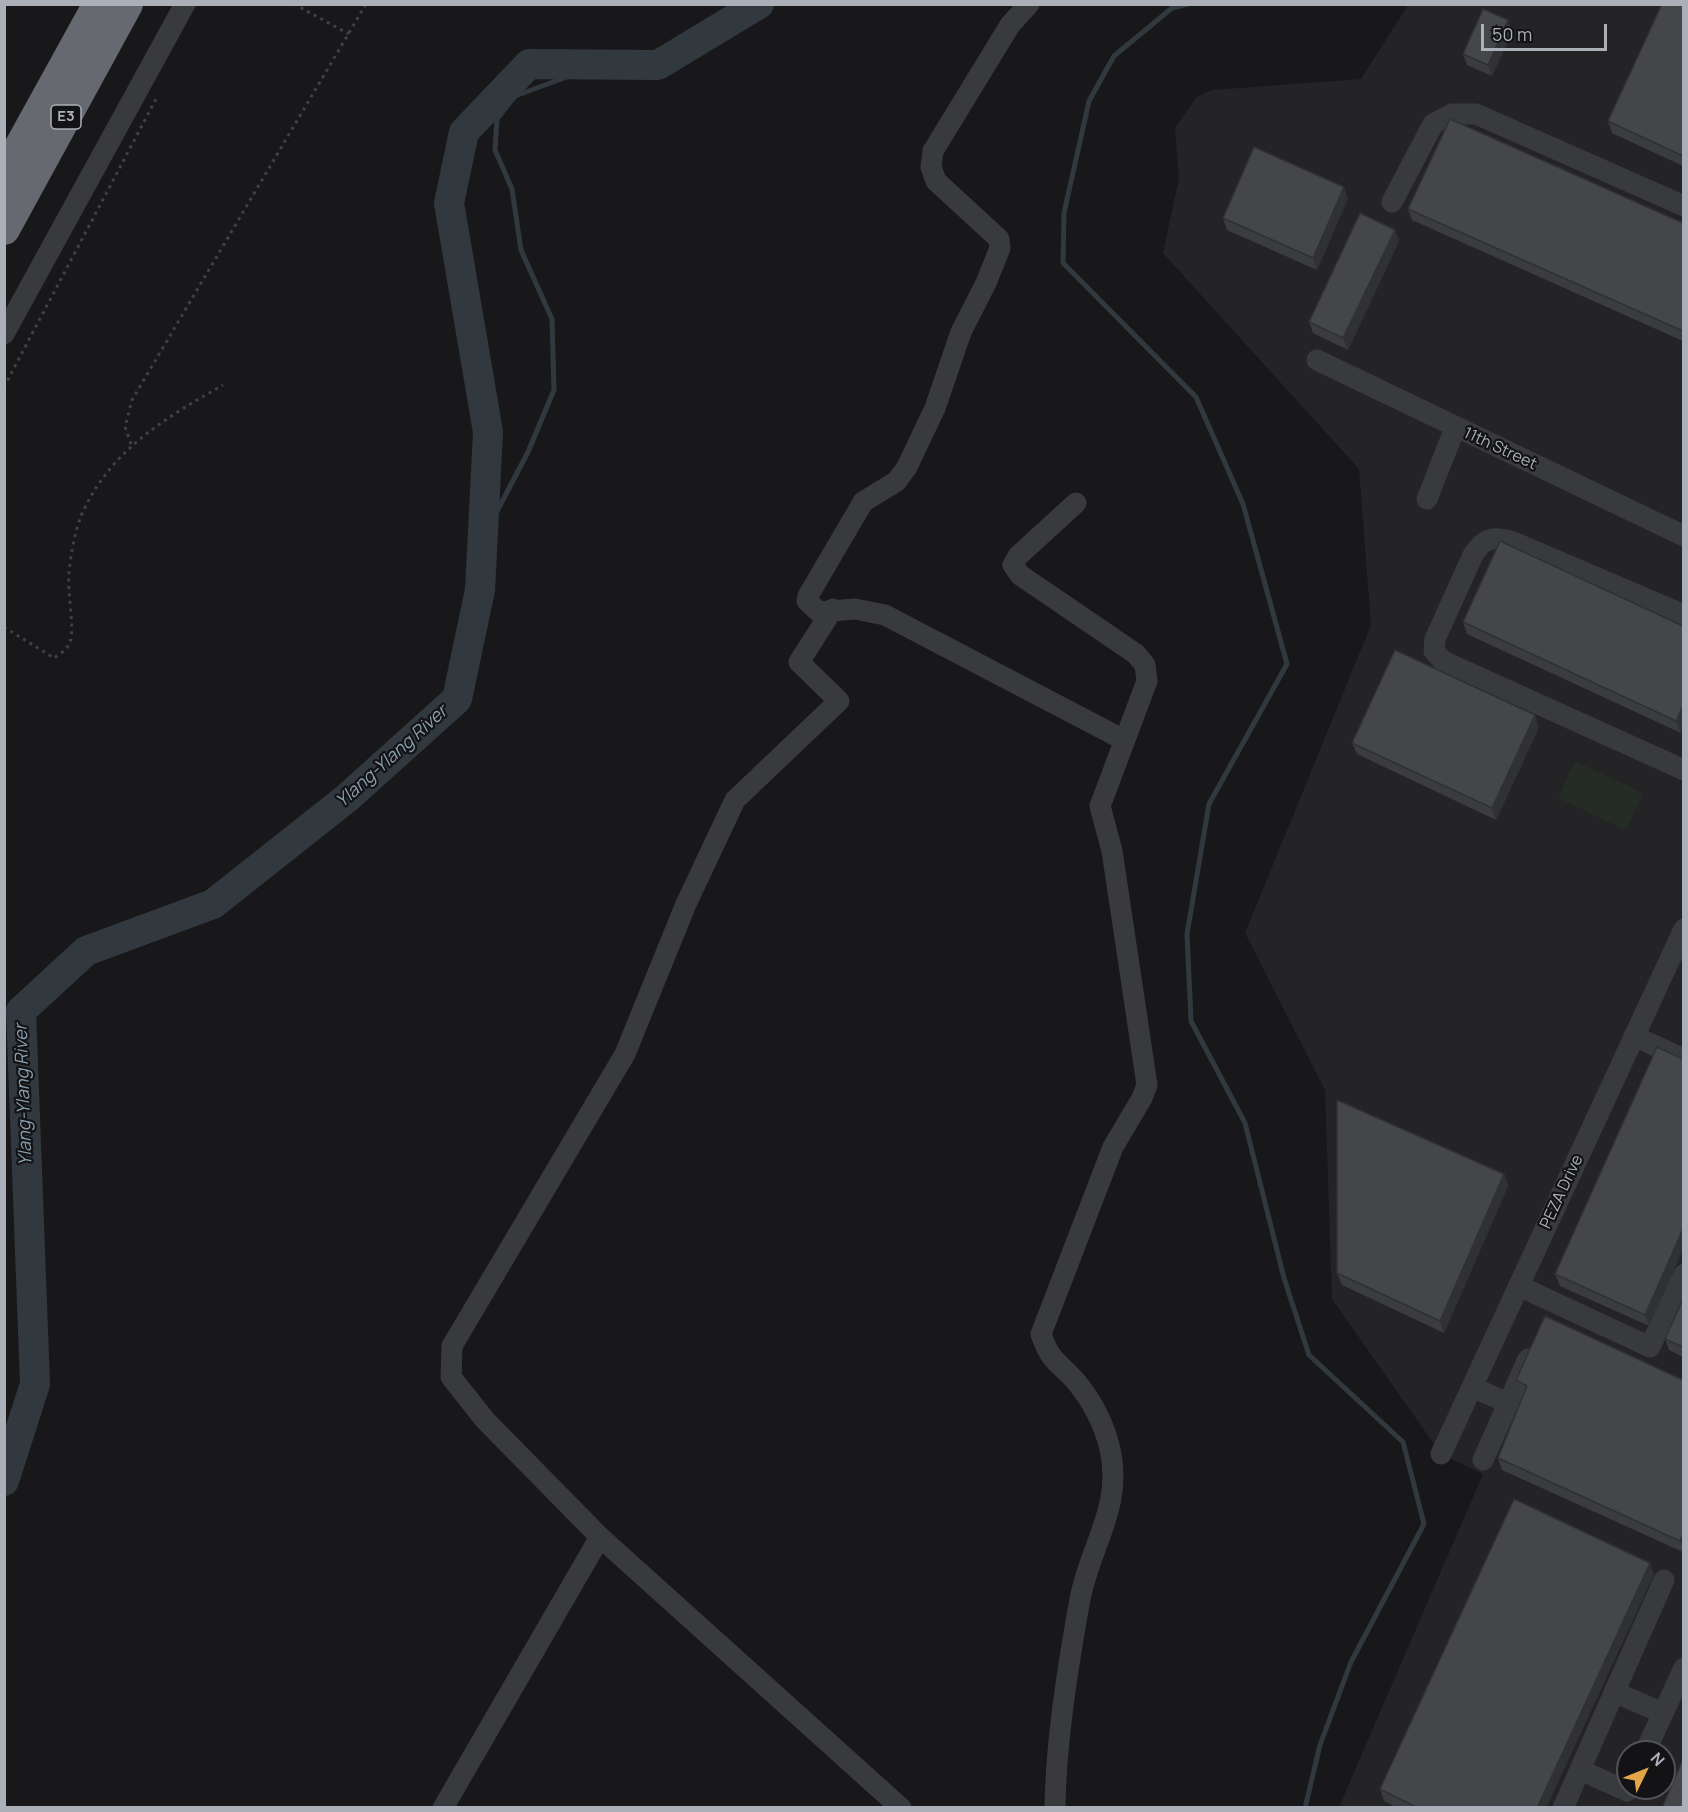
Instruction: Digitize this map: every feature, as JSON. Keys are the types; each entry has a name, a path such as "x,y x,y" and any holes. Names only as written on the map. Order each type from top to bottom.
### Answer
{"highway":[{"name":"E3","path":"4,176 99,4"},
{"name":"E3","path":"4,229 128,4"}],"street":[{"path":"4,334 185,4"},
{"path":"1029,4 1010,25 933,152 931,167 936,181 999,239 1000,248 986,283 961,332 935,408 907,467 897,481 863,502 807,601 815,610 855,609 885,615 1124,740"},
{"path":"1392,202 1433,124 1452,114 1476,114 1683,206"},
{"name":"11th Street","path":"1317,360 1683,536"},
{"path":"1427,499 1455,428"},
{"path":"1055,1808 1056,1771 1080,1597 1106,1525 1113,1487 1110,1451 1099,1414 1077,1383 1048,1354 1041,1334 1113,1147 1142,1098 1147,1084 1112,851 1100,806 1147,681 1145,665 1136,654 1020,575 1013,565 1018,556 1077,503"},
{"path":"1683,615 1513,542 1496,537 1481,543 1473,555 1435,639 1434,651 1443,661 1683,770"},
{"path":"833,609 799,662 839,701 735,800 686,904 625,1054 452,1346 451,1377 485,1420 600,1537 901,1808"},
{"name":"PEZA Drive","path":"1441,1454 1683,929"},
{"path":"1634,1036 1683,1059"},
{"path":"1519,1286 1650,1347 1683,1274"},
{"path":"1483,1460 1534,1344"},
{"path":"1472,1387 1508,1403"},
{"path":"443,1808 600,1537"},
{"path":"1563,1808 1664,1580"},
{"path":"1651,1740 1683,1668"},
{"path":"1614,1692 1663,1713"},
{"path":"1580,1770 1616,1790"}],"path":[{"path":"294,4 349,34"},
{"path":"131,444 125,427 132,400 366,4"},
{"path":"4,387 157,98"},
{"path":"4,627 54,658 67,647 71,641 69,574 81,516 106,473 131,444 181,409 223,385"}],"shaded area":[{"path":"1408,5 1683,5 1683,1807 1339,1807 1483,1474 1441,1454 1332,1299 1325,1090 1245,933 1371,625 1359,469 1163,253 1179,178 1175,128 1196,98 1212,90 1361,79"},
{"path":"1575,761 1643,793 1626,830 1558,798"}],"building":[{"path":"1662,4 1683,4 1683,156 1608,121"},
{"path":"1483,9 1508,20 1488,65 1463,54"},
{"path":"1450,119 1683,223 1683,331 1408,209"},
{"path":"1254,147 1344,187 1313,258 1223,218"},
{"path":"1360,213 1395,230 1343,338 1309,322"},
{"path":"1500,541 1683,626 1683,706 1676,721 1463,622"},
{"path":"1395,650 1535,715 1492,808 1352,743"},
{"path":"1657,1047 1683,1059 1683,1229 1645,1315 1555,1274"},
{"path":"1337,1100 1504,1174 1440,1321 1337,1273"},
{"path":"1683,1299 1683,1347 1665,1339"},
{"path":"1545,1316 1683,1380 1683,1534 1680,1541 1498,1458 1527,1386 1516,1380"},
{"path":"1514,1499 1650,1563 1537,1808 1418,1808 1380,1789"},
{"path":"1683,1759 1683,1808 1662,1808 1665,1800 1676,1800 1676,1775"}],"waterway":[{"name":"Ylang-Ylang River","path":"4,1481 35,1384 21,1011 86,951 213,904 347,798 457,699 480,590 488,432 449,203 464,132 529,64 658,65 759,4"},
{"path":"1188,4 1172,8 1114,56 1089,101 1064,213 1063,263 1196,397 1243,504 1287,664 1209,804 1187,934 1191,1021 1245,1123 1284,1278 1309,1355 1403,1442 1424,1524 1351,1662 1320,1745 1305,1808"},
{"path":"482,540 528,452 554,390 552,319 521,250 512,189 495,150 497,119 515,96 602,64"}]}
